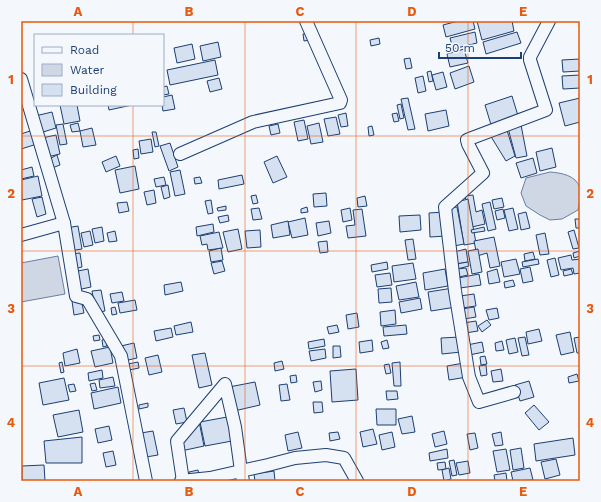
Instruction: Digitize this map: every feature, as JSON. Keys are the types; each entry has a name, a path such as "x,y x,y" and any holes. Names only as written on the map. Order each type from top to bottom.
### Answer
{"street":[{"path":"180,154 254,122 340,103 341,100 306,21"},
{"path":"514,392 479,402 468,377 455,291 445,207 483,173 467,140 546,110 530,57 549,21"},
{"path":"21,79 64,223 76,296 89,302 121,356 146,481"},
{"path":"21,235 64,223"},
{"path":"242,476 235,427 225,384 177,441 182,481 242,476 295,458 326,455 344,458 357,481"}],"water":[{"path":"550,172 572,177 581,190 578,210 562,219 550,220 540,215 526,206 521,193 526,178"},
{"path":"58,256 65,294 21,302 21,263"}],"building":[{"path":"458,21 473,21 475,29 446,37 443,25"},
{"path":"477,21 512,21 514,31 482,40"},
{"path":"475,32 477,43 453,49 450,38"},
{"path":"517,32 521,43 486,54 483,42"},
{"path":"308,33 310,40 304,41 303,34"},
{"path":"379,38 380,44 371,46 370,40"},
{"path":"218,42 221,57 203,61 200,46"},
{"path":"192,44 195,59 177,63 174,48"},
{"path":"464,49 468,63 450,67 447,54"},
{"path":"410,58 412,68 406,69 404,59"},
{"path":"580,59 580,71 563,72 562,60"},
{"path":"215,60 218,75 170,85 167,70"},
{"path":"469,66 474,82 455,89 450,73"},
{"path":"431,71 433,81 429,82 427,72"},
{"path":"443,72 447,87 436,90 432,75"},
{"path":"580,75 580,88 563,89 562,76"},
{"path":"423,76 426,91 418,93 415,78"},
{"path":"219,78 222,89 210,92 207,81"},
{"path":"167,86 169,94 164,95 164,87"},
{"path":"172,95 175,109 163,111 164,97"},
{"path":"512,96 519,119 492,128 485,105"},
{"path":"408,98 415,129 408,130 401,99"},
{"path":"580,98 580,122 565,126 559,103"},
{"path":"401,104 404,118 400,119 397,105"},
{"path":"60,106 77,106 80,121 64,124"},
{"path":"108,106 127,106 109,110"},
{"path":"446,110 449,126 428,131 425,114"},
{"path":"52,112 56,128 40,133 35,116"},
{"path":"346,113 348,126 341,127 338,115"},
{"path":"397,113 399,121 394,122 392,114"},
{"path":"336,117 340,134 328,136 324,119"},
{"path":"304,120 308,139 298,141 294,122"},
{"path":"78,123 80,131 72,132 70,125"},
{"path":"319,123 323,142 311,144 307,126"},
{"path":"63,124 67,144 60,145 56,125"},
{"path":"278,124 280,133 271,135 269,126"},
{"path":"521,125 527,156 516,158 508,128"},
{"path":"372,126 374,135 369,136 368,127"},
{"path":"506,127 515,156 506,161 490,135"},
{"path":"92,128 96,145 83,147 80,131"},
{"path":"33,130 37,144 21,149 21,134"},
{"path":"152,132 156,132 159,146 155,147"},
{"path":"56,135 60,154 47,157 42,138"},
{"path":"151,139 153,152 141,154 139,141"},
{"path":"170,143 178,167 169,171 160,146"},
{"path":"552,148 556,167 540,171 536,152"},
{"path":"138,149 139,158 134,159 133,150"},
{"path":"57,155 60,165 52,168 49,159"},
{"path":"116,156 120,166 106,172 102,162"},
{"path":"277,156 287,177 273,183 264,162"},
{"path":"533,158 537,173 521,178 516,163"},
{"path":"135,166 139,189 120,193 115,170"},
{"path":"32,167 34,176 21,179 21,170"},
{"path":"180,170 185,194 175,196 170,172"},
{"path":"242,175 244,184 219,189 218,180"},
{"path":"38,176 42,196 22,200 21,180"},
{"path":"164,177 166,185 156,187 154,179"},
{"path":"200,177 202,183 195,184 194,178"},
{"path":"168,185 170,197 164,199 161,187"},
{"path":"154,190 156,203 147,205 144,192"},
{"path":"326,193 327,206 314,207 313,194"},
{"path":"256,195 258,203 253,204 251,196"},
{"path":"473,195 476,212 482,210 485,224 472,227 465,196"},
{"path":"365,196 367,206 358,207 357,198"},
{"path":"42,197 46,214 37,217 32,199"},
{"path":"502,198 504,207 494,209 492,200"},
{"path":"468,199 476,243 464,245 457,202"},
{"path":"211,200 213,213 208,214 205,201"},
{"path":"127,202 129,211 119,213 117,203"},
{"path":"490,202 496,229 488,231 482,204"},
{"path":"226,206 226,210 218,211 217,208"},
{"path":"307,207 308,212 301,213 301,209"},
{"path":"457,207 464,244 454,246 448,208"},
{"path":"259,208 262,219 253,220 251,209"},
{"path":"350,208 352,220 343,222 341,210"},
{"path":"513,208 518,229 509,231 504,210"},
{"path":"362,209 366,236 348,238 346,226 355,225 353,210"},
{"path":"503,209 505,218 497,220 495,211"},
{"path":"444,212 446,236 430,237 429,213"},
{"path":"526,212 530,228 521,230 518,214"},
{"path":"228,215 229,221 220,223 218,217"},
{"path":"420,215 421,230 400,232 399,216"},
{"path":"305,218 308,235 292,238 288,222"},
{"path":"575,219 580,219 580,228 576,228"},
{"path":"288,221 290,235 273,238 271,225"},
{"path":"329,221 331,233 318,236 316,223"},
{"path":"213,224 214,232 197,236 196,227"},
{"path":"78,226 82,249 70,251 66,228"},
{"path":"102,227 104,241 95,243 92,229"},
{"path":"484,227 485,231 472,233 471,230"},
{"path":"238,229 242,249 228,252 223,232"},
{"path":"260,230 261,247 247,248 245,231"},
{"path":"574,230 579,248 573,249 568,232"},
{"path":"90,231 93,245 84,247 81,233"},
{"path":"115,231 117,241 109,242 107,233"},
{"path":"219,232 223,248 208,250 207,244 202,245 200,236"},
{"path":"545,233 549,254 540,255 536,235"},
{"path":"494,237 500,266 490,268 487,253 477,256 474,241"},
{"path":"413,239 416,259 408,260 405,240"},
{"path":"327,241 328,252 320,253 318,242"},
{"path":"221,248 223,260 211,262 209,251"},
{"path":"466,249 468,262 456,264 454,252"},
{"path":"478,249 482,272 472,274 468,251"},
{"path":"580,251 580,256 574,258 573,253"},
{"path":"533,252 535,259 525,261 524,254"},
{"path":"80,253 82,267 74,269 71,254"},
{"path":"571,255 572,260 580,259 580,273 574,274 573,268 561,270 558,258"},
{"path":"555,258 559,275 551,277 547,260"},
{"path":"516,259 520,274 504,277 501,262"},
{"path":"538,259 539,264 523,267 522,262"},
{"path":"222,261 225,271 214,274 211,263"},
{"path":"387,262 388,269 372,272 371,265"},
{"path":"468,262 469,266 457,269 456,264"},
{"path":"413,263 416,279 394,282 392,266"},
{"path":"530,267 533,281 523,283 520,269"},
{"path":"466,268 468,275 459,277 457,269"},
{"path":"88,269 91,287 77,290 73,272"},
{"path":"445,269 448,286 425,290 423,273"},
{"path":"497,269 500,282 489,284 487,272"},
{"path":"571,269 573,274 564,276 563,271"},
{"path":"390,273 392,285 377,287 375,275"},
{"path":"479,274 481,285 460,288 458,278"},
{"path":"513,280 515,286 505,288 504,282"},
{"path":"181,282 183,291 165,295 164,285"},
{"path":"416,282 419,297 399,300 396,286"},
{"path":"391,288 392,302 379,303 378,289"},
{"path":"453,288 456,307 431,311 428,292"},
{"path":"101,290 105,311 96,313 92,291"},
{"path":"122,292 124,301 112,303 110,294"},
{"path":"474,294 476,306 462,308 460,296"},
{"path":"420,298 422,309 401,313 399,302"},
{"path":"81,299 84,313 74,315 72,301"},
{"path":"135,300 137,310 120,313 118,303"},
{"path":"115,307 117,314 112,315 111,308"},
{"path":"474,307 476,317 464,319 462,309"},
{"path":"497,308 499,318 489,320 486,310"},
{"path":"395,310 396,324 381,326 380,312"},
{"path":"357,313 359,327 348,329 346,315"},
{"path":"487,320 491,325 482,332 478,326"},
{"path":"476,321 478,331 465,333 463,323"},
{"path":"191,322 193,332 176,335 174,326"},
{"path":"337,325 339,332 329,334 327,327"},
{"path":"406,325 407,334 384,336 383,327"},
{"path":"171,328 173,337 156,341 154,331"},
{"path":"539,329 542,341 528,344 526,332"},
{"path":"570,332 574,352 561,355 556,335"},
{"path":"99,335 100,340 94,341 93,336"},
{"path":"460,337 461,352 442,354 441,338"},
{"path":"525,337 529,355 522,356 518,338"},
{"path":"580,337 580,353 577,353 574,338"},
{"path":"515,338 518,352 509,354 506,340"},
{"path":"106,339 107,346 103,347 102,340"},
{"path":"324,339 325,346 309,349 308,342"},
{"path":"372,340 373,351 360,353 359,342"},
{"path":"387,340 389,348 383,349 381,342"},
{"path":"502,341 504,350 496,351 495,343"},
{"path":"482,342 484,352 469,355 467,345"},
{"path":"134,343 137,358 124,361 121,346"},
{"path":"333,346 340,346 341,357 333,358"},
{"path":"110,347 113,363 95,367 91,351"},
{"path":"77,349 80,363 65,366 63,353"},
{"path":"325,349 326,358 311,361 309,351"},
{"path":"205,353 212,385 199,388 192,355"},
{"path":"158,355 162,372 149,375 145,358"},
{"path":"485,356 487,364 481,365 480,357"},
{"path":"282,361 284,369 275,371 274,363"},
{"path":"62,362 64,372 61,373 59,363"},
{"path":"138,362 139,368 129,370 128,364"},
{"path":"400,362 401,386 394,386 392,363"},
{"path":"464,363 467,377 449,380 447,366"},
{"path":"389,364 391,373 386,374 384,365"},
{"path":"486,365 487,375 481,376 479,366"},
{"path":"356,369 358,400 332,402 330,371"},
{"path":"501,369 503,381 493,382 491,371"},
{"path":"102,370 103,378 89,381 88,373"},
{"path":"577,374 579,381 569,383 568,377"},
{"path":"296,375 297,382 291,383 290,376"},
{"path":"113,377 115,386 100,388 99,380"},
{"path":"64,378 69,400 43,405 39,383"},
{"path":"321,381 322,390 315,392 313,382"},
{"path":"529,381 534,397 520,401 515,385"},
{"path":"255,382 260,405 234,411 229,387"},
{"path":"95,383 97,390 92,391 90,384"},
{"path":"74,384 76,391 70,392 68,385"},
{"path":"287,384 290,400 281,401 279,385"},
{"path":"118,387 121,403 94,409 91,393"},
{"path":"386,391 397,391 398,399 387,400"},
{"path":"313,402 322,402 323,412 314,413"},
{"path":"148,403 148,407 139,409 139,405"},
{"path":"534,405 549,422 539,430 525,413"},
{"path":"184,408 187,422 176,424 173,410"},
{"path":"376,409 396,409 396,425 377,425"},
{"path":"79,410 83,432 58,437 53,415"},
{"path":"412,416 415,432 402,434 398,419"},
{"path":"227,417 232,441 205,446 200,422"},
{"path":"199,421 204,446 181,451 179,444"},
{"path":"109,426 112,440 98,443 95,429"},
{"path":"373,429 377,444 363,447 360,432"},
{"path":"153,431 158,455 146,457 141,433"},
{"path":"444,431 447,444 435,447 432,434"},
{"path":"298,432 302,448 288,451 285,435"},
{"path":"338,432 340,439 330,441 329,433"},
{"path":"392,432 395,447 382,450 379,435"},
{"path":"501,432 503,445 495,446 492,434"},
{"path":"475,433 478,448 470,450 467,434"},
{"path":"82,437 82,463 46,463 44,441"},
{"path":"573,438 575,455 536,461 534,444"},
{"path":"521,448 524,468 513,470 510,450"},
{"path":"447,449 448,458 430,461 429,453"},
{"path":"506,449 510,470 497,472 493,451"},
{"path":"113,451 116,465 106,467 103,453"},
{"path":"556,459 560,475 545,479 541,462"},
{"path":"454,460 457,475 452,476 449,461"},
{"path":"468,461 470,473 459,475 456,463"},
{"path":"445,462 446,469 438,470 437,463"},
{"path":"44,465 45,481 22,481 22,466"},
{"path":"449,468 451,479 444,481 442,470"},
{"path":"530,468 533,480 513,481 511,472"},
{"path":"198,470 199,475 190,477 189,472"},
{"path":"274,471 275,481 255,481 254,474"},
{"path":"506,473 507,481 495,481 494,475"},
{"path":"239,475 241,481 219,481"}]}
